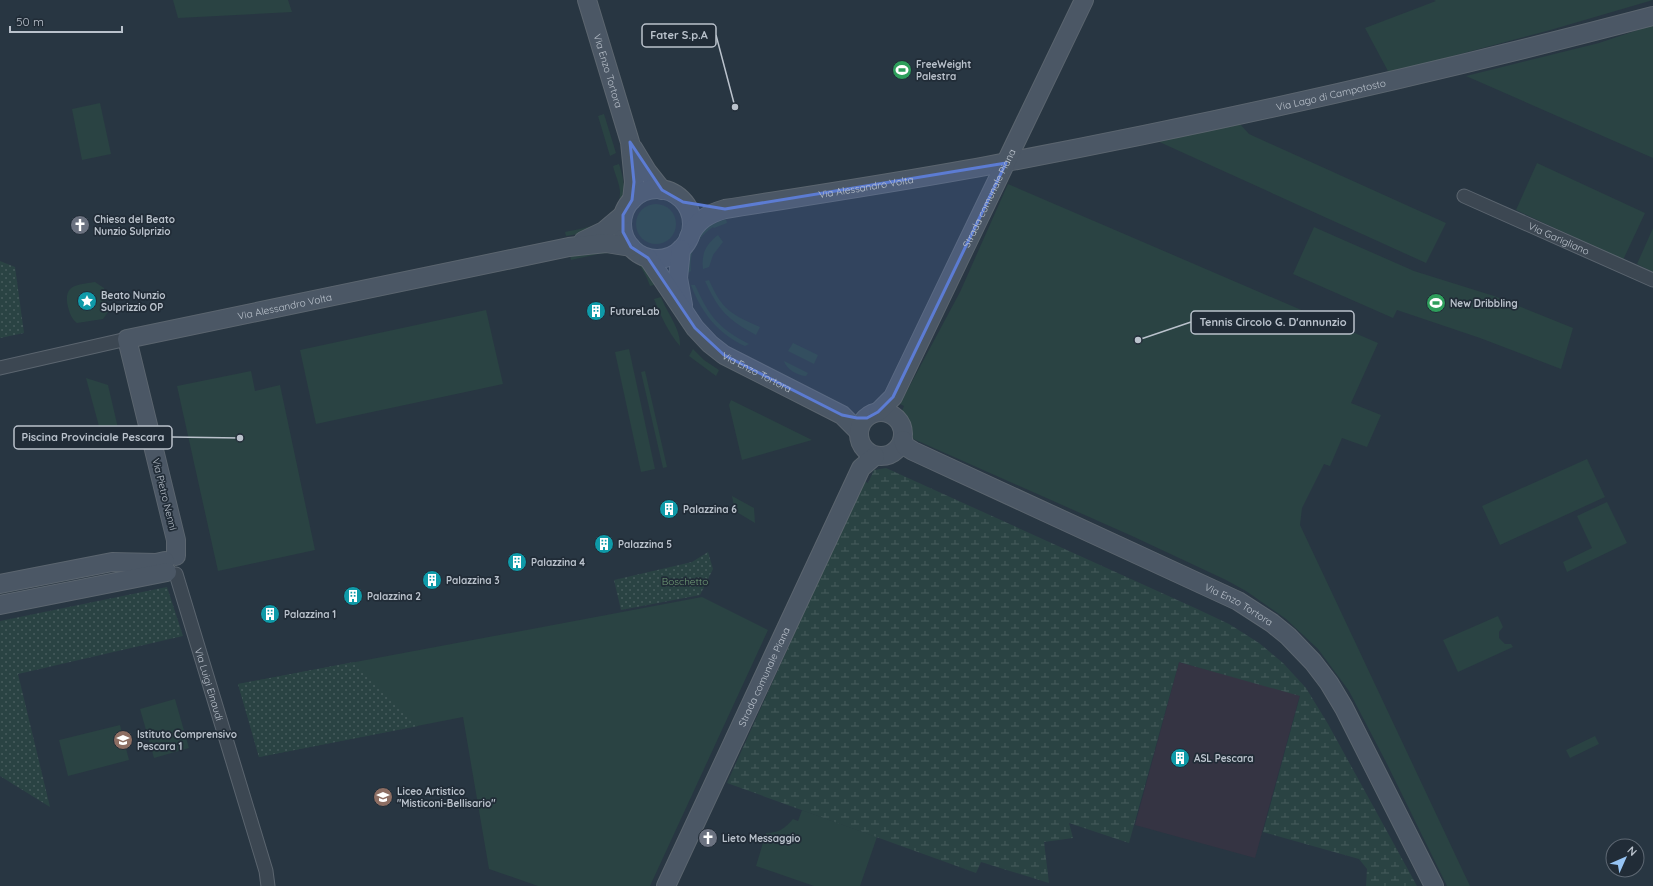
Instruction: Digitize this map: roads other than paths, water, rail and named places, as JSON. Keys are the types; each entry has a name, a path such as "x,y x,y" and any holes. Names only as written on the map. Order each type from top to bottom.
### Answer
{"street":[{"name":"Via Enzo Tortora","path":"587,0 630,142 634,182 632,200"},
{"name":"Strada comunale Piana","path":"666,886 861,468 866,427 893,397 1084,0"},
{"name":"Via Lago di Campotosto","path":"1006,163 1334,94 1653,16"},
{"name":"Via Enzo Tortora","path":"630,142 662,190"},
{"name":"Via Alessandro Volta","path":"685,243 696,225 703,218 712,213 725,209 1006,163"},
{"path":"651,190 662,190 677,196 683,202 691,218 691,228 685,243 672,256 660,259 648,258 639,254 631,247 623,232 623,215 626,207 640,193 651,190"},
{"name":"Via Garigliano","path":"1464,196 1653,280"},
{"name":"Via Alessandro Volta","path":"683,202 709,208 725,209"},
{"name":"Via Alessandro Volta","path":"569,247 604,232 623,215"},
{"name":"Via Alessandro Volta","path":"0,368 127,339 569,247 606,243 631,247"},
{"name":"Via Enzo Tortora","path":"685,243 678,278 680,295 685,312"},
{"name":"Via Enzo Tortora","path":"648,258 692,324 703,337 724,355 866,427"},
{"name":"Via Pietro Nenni","path":"127,339 176,540 171,566"},
{"path":"893,397 895,416 902,424 898,446 885,456 875,456 869,453 866,427 884,412 895,416"},
{"name":"Via Enzo Tortora","path":"898,446 923,455 1238,601 1272,623 1288,636 1313,662 1335,692 1434,886"},
{"name":"Strada comunale Piana","path":"861,468 875,456"},
{"path":"0,584 112,562 156,563 171,566"},
{"path":"0,605 171,566"},
{"name":"Via Luigi Einaudi","path":"171,566 266,871 268,886"}],"place":[{"name":"FreeWeight Palestra","path":"902,70"},
{"name":"Fater S.p.A","path":"735,107"},
{"name":"Chiesa del Beato Nunzio Sulprizio","path":"80,225"},
{"name":"Beato Nunzio Sulprizzio OP","path":"87,301"},
{"name":"New Dribbling","path":"1436,303"},
{"name":"FutureLab","path":"596,311"},
{"name":"Tennis Circolo G. D'annunzio","path":"1138,340"},
{"name":"Piscina Provinciale Pescara","path":"240,438"},
{"name":"Palazzina 6","path":"669,509"},
{"name":"Palazzina 5","path":"604,544"},
{"name":"Palazzina 4","path":"517,562"},
{"name":"Palazzina 3","path":"432,580"},
{"name":"Palazzina 2","path":"353,596"},
{"name":"Palazzina 1","path":"270,614"},
{"name":"Istituto Comprensivo Pescara 1","path":"123,740"},
{"name":"ASL Pescara","path":"1180,758"},
{"name":"Liceo Artistico \"Misticoni-Bellisario\"","path":"383,797"},
{"name":"Lieto Messaggio","path":"708,838"}],"park label":[{"name":"Boschetto","path":"685,581"}]}
